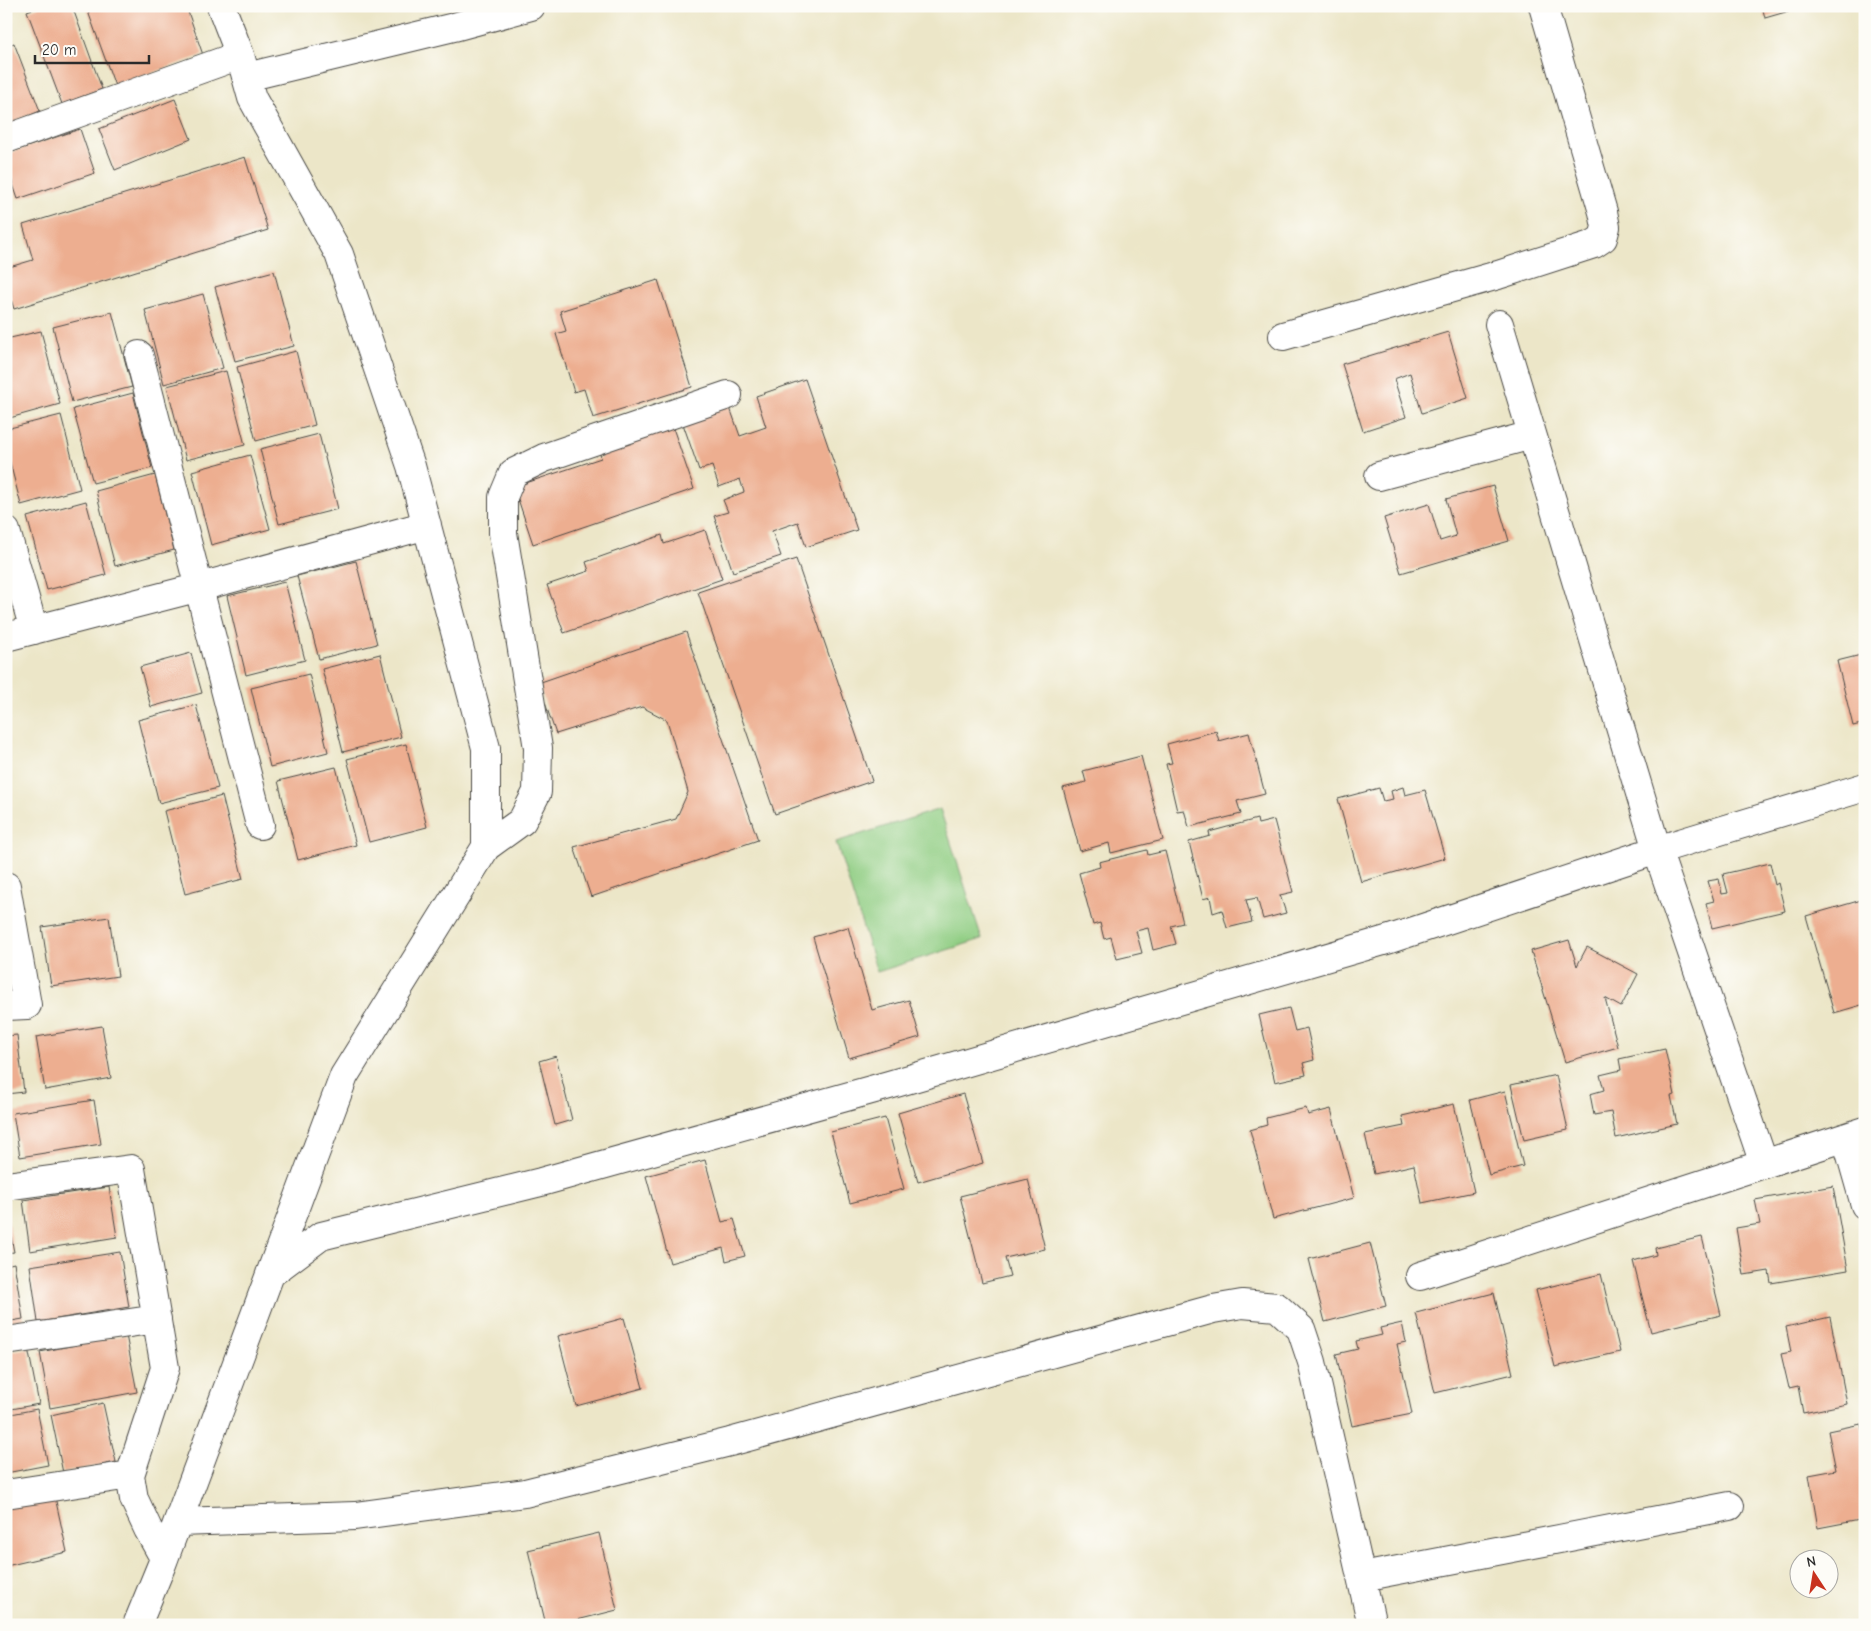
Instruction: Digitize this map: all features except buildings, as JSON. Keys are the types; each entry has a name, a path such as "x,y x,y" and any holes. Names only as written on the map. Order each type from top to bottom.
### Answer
{"street":[{"path":"221,6 244,66 252,98 339,254 411,466 486,748 486,847"},
{"path":"6,139 244,66 454,27 531,6"},
{"path":"1283,336 1498,275 1594,244 1603,238 1606,227 1604,212 1543,6"},
{"path":"1499,324 1657,850 1764,1164"},
{"path":"139,355 260,825"},
{"path":"137,1625 178,1522 344,1076 486,847 522,821 537,792 538,748 503,533 503,497 512,473 544,458 728,395"},
{"path":"1379,476 1532,435"},
{"path":"6,637 200,587 426,525"},
{"path":"6,531 34,630"},
{"path":"270,1274 321,1236 541,1182 889,1084 1390,939 1657,850 1865,787"},
{"path":"6,886 27,1005 6,1006"},
{"path":"1420,1276 1855,1134 1865,1205"},
{"path":"6,1186 131,1169 166,1368 130,1475 134,1499 164,1558"},
{"path":"178,1522 355,1516 525,1493 730,1442 1213,1309 1242,1304 1277,1307 1301,1329 1312,1362 1372,1625"},
{"path":"6,1341 157,1318"},
{"path":"6,1494 130,1475"},
{"path":"1362,1577 1730,1506"}],"green space":[{"path":"940,809 982,939 877,972 836,842"}]}
